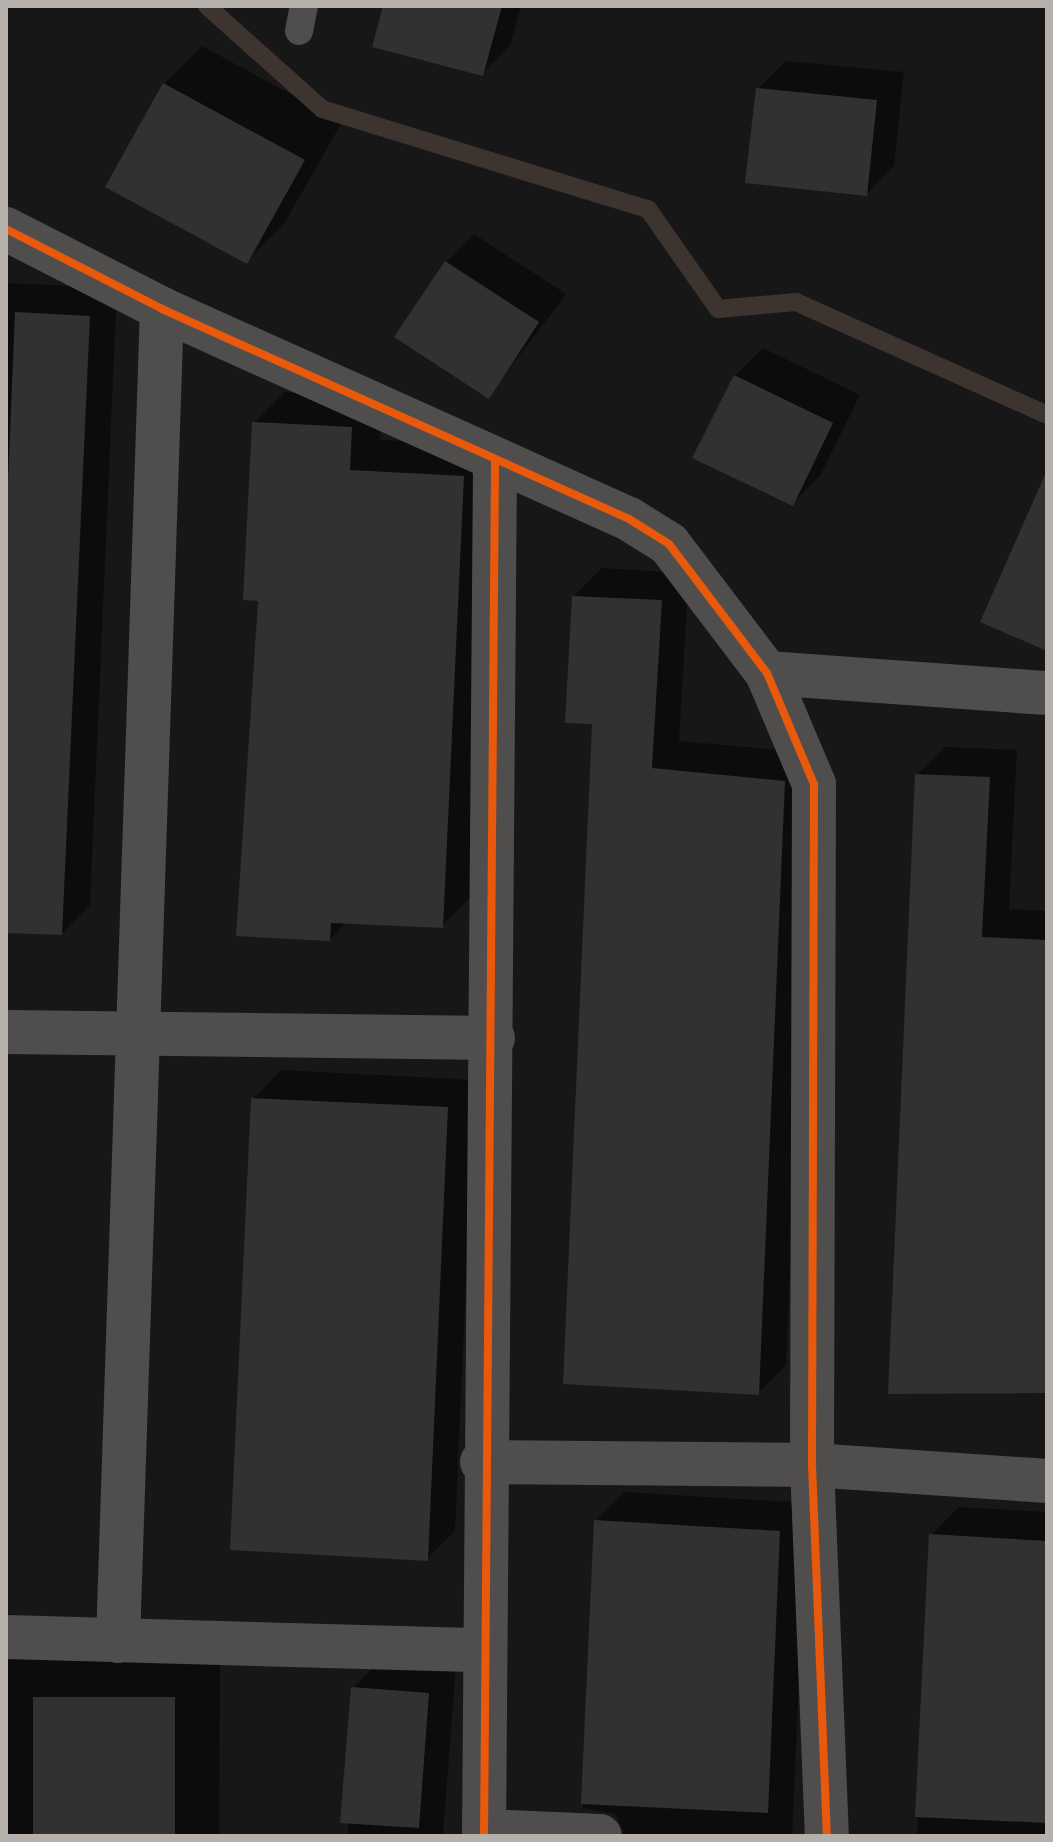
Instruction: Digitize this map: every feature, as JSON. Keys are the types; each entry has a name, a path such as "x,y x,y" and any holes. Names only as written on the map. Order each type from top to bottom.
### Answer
{"street":[{"path":"6,229 162,309 669,544 767,673 814,784 812,1465 827,1836"},
{"path":"118,1641 143,1033 162,309"},
{"path":"495,461 493,1038 482,1462 484,1834 600,1836"},
{"path":"767,673 1047,693"},
{"path":"6,1032 493,1038"},
{"path":"482,1462 812,1465 1047,1481"},
{"path":"6,1637 481,1650"}],"building":[{"path":"383,6 502,6 483,76 372,47"},
{"path":"163,83 305,160 247,264 105,187"},
{"path":"756,88 877,100 867,196 745,183"},
{"path":"445,261 539,322 489,399 394,337"},
{"path":"15,312 90,316 62,935 6,933 6,530"},
{"path":"734,375 833,423 793,506 692,458"},
{"path":"252,422 352,427 350,470 464,476 443,928 331,923 330,941 236,936 258,601 243,600"},
{"path":"1047,470 1047,651 980,622"},
{"path":"572,596 662,600 652,768 785,781 759,1395 563,1384 592,724 565,723"},
{"path":"915,774 990,777 982,937 1047,940 1047,1393 888,1394"},
{"path":"251,1098 448,1107 428,1561 230,1550"},
{"path":"594,1520 780,1531 768,1813 581,1804"},
{"path":"929,1534 1047,1541 1047,1823 915,1817"},
{"path":"351,1687 429,1693 419,1828 340,1823"},
{"path":"33,1697 175,1697 175,1836 33,1836"}],"waterway":[{"path":"207,6 322,109 648,209 718,309 796,302 1047,415"}],"cycle path":[{"path":"6,229 162,309 629,519 669,544 767,673 814,784 812,1465 827,1836"},
{"path":"484,1836 495,461"}]}
